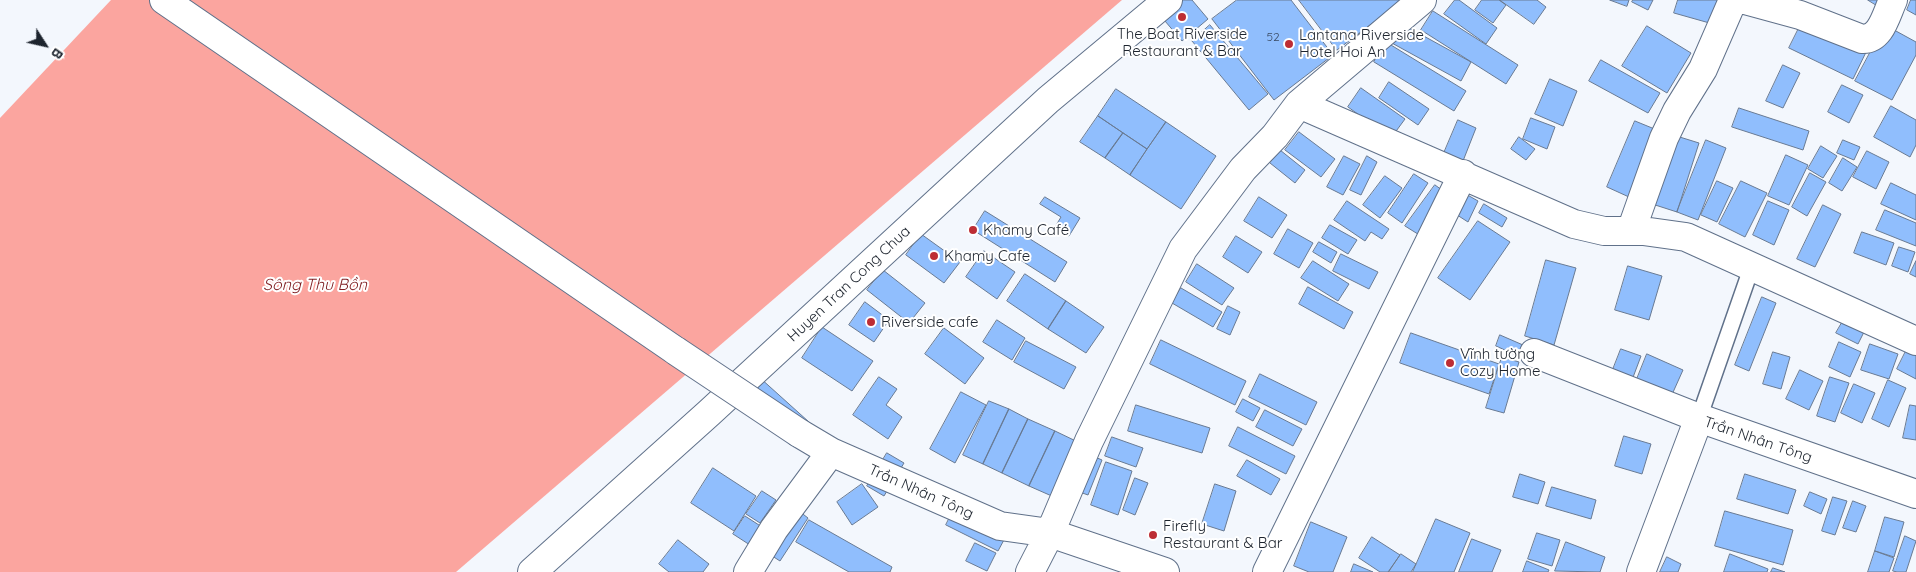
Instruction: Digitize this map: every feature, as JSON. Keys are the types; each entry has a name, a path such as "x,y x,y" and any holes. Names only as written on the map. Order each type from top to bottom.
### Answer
{"street":[{"name":"Trần Nhân Tông","path":"164,0 799,433 831,452 1000,526 1050,532 1165,572"},
{"name":"Huyen Tran Cong Chua","path":"532,572 709,413 1048,100 1168,0"},
{"path":"1030,572 1050,532 1090,440 1183,249 1243,169 1275,136 1299,104 1422,0"},
{"path":"1630,231 1664,138 1677,111 1703,69 1733,0"},
{"path":"1745,0 1800,15 1862,39 1871,39 1876,36 1894,0"},
{"path":"1299,104 1574,224 1604,231 1630,231 1686,237 1916,340"},
{"path":"1267,572 1463,174"},
{"path":"1534,353 1698,418"},
{"name":"Trần Nhân Tông","path":"1641,572 1698,418 1916,494"},
{"path":"748,572 774,529 831,452"}],"lane":[{"path":"1698,418 1752,266"}],"water":[{"name":"Sông Thu Bồn","path":"111,0 1122,0 456,572 0,572 0,118"}],"building":[{"path":"1176,0 1192,0 1208,19 1182,41 1159,14"},
{"path":"1237,0 1291,0 1333,55 1274,100 1212,19"},
{"path":"1299,0 1403,0 1337,50"},
{"path":"1455,0 1459,0 1497,28 1486,44 1444,14"},
{"path":"1482,0 1499,0 1506,5 1493,23 1475,10"},
{"path":"1500,0 1537,0 1546,7 1534,24"},
{"path":"1610,0 1629,0 1627,6"},
{"path":"1633,0 1653,0 1648,10 1632,2"},
{"path":"1678,0 1720,0 1713,24 1674,13"},
{"path":"1868,0 1889,0 1883,9"},
{"path":"1911,0 1916,0 1916,15 1907,10"},
{"path":"1433,11 1518,65 1506,84 1421,30"},
{"path":"1804,18 1868,48 1853,79 1789,48"},
{"path":"1400,23 1471,62 1461,81 1390,42"},
{"path":"1210,25 1268,94 1249,110 1192,41"},
{"path":"1885,25 1916,42 1916,55 1892,100 1855,81"},
{"path":"1647,26 1691,53 1667,93 1622,66"},
{"path":"1386,42 1466,91 1454,111 1374,62"},
{"path":"1601,60 1660,93 1648,113 1589,81"},
{"path":"1783,65 1800,73 1783,108 1766,101"},
{"path":"1550,79 1577,91 1563,126 1535,114"},
{"path":"1389,82 1429,109 1418,125 1379,98"},
{"path":"1842,85 1863,95 1849,123 1828,112"},
{"path":"1361,88 1405,119 1391,138 1348,107"},
{"path":"1116,89 1166,122 1147,149 1098,116"},
{"path":"1891,106 1916,120 1916,145 1910,157 1874,137"},
{"path":"1739,108 1809,131 1803,150 1732,127"},
{"path":"1098,116 1123,133 1105,158 1080,142"},
{"path":"1531,118 1555,127 1547,149 1523,139"},
{"path":"1458,120 1476,128 1463,161 1444,153"},
{"path":"1635,121 1657,130 1629,197 1607,187"},
{"path":"1166,122 1216,156 1181,209 1130,175"},
{"path":"1299,132 1335,159 1321,177 1285,150"},
{"path":"1123,133 1147,149 1130,175 1105,158"},
{"path":"1670,134 1699,143 1677,212 1649,203"},
{"path":"1519,137 1535,149 1526,160 1511,149"},
{"path":"1706,140 1726,148 1698,220 1677,212"},
{"path":"1843,140 1860,147 1854,160 1837,153"},
{"path":"1821,146 1837,156 1823,178 1808,169"},
{"path":"1280,150 1305,170 1295,183 1270,163"},
{"path":"1867,151 1889,162 1876,189 1853,177"},
{"path":"1786,155 1808,165 1789,205 1768,196"},
{"path":"1344,156 1360,164 1343,195 1327,187"},
{"path":"1367,156 1377,162 1361,195 1350,190"},
{"path":"1843,158 1857,167 1842,191 1829,183"},
{"path":"1810,173 1826,182 1807,216 1792,207"},
{"path":"1414,174 1428,183 1402,223 1388,213"},
{"path":"1385,176 1402,188 1380,218 1363,205"},
{"path":"1717,181 1733,188 1717,222 1701,215"},
{"path":"1741,181 1767,193 1745,237 1719,224"},
{"path":"1891,183 1916,195 1916,220 1881,204"},
{"path":"1435,185 1449,195 1421,236 1405,226"},
{"path":"1464,193 1478,201 1468,222 1454,213"},
{"path":"1045,197 1080,218 1069,236 1055,227 1061,217 1040,204"},
{"path":"1259,197 1287,215 1272,238 1244,221"},
{"path":"1347,201 1389,229 1382,239 1371,232 1365,241 1334,220"},
{"path":"1768,201 1789,210 1774,245 1753,235"},
{"path":"1484,204 1507,218 1502,227 1479,213"},
{"path":"1823,205 1841,214 1815,267 1797,259"},
{"path":"1885,210 1916,223 1916,246 1876,230"},
{"path":"985,211 1067,262 1055,282 973,230"},
{"path":"1478,221 1510,242 1470,300 1438,278"},
{"path":"1330,225 1357,240 1348,254 1322,238"},
{"path":"1288,229 1313,243 1299,268 1274,254"},
{"path":"1862,232 1894,243 1886,265 1854,253"},
{"path":"921,234 960,262 944,283 906,255"},
{"path":"1236,236 1262,252 1248,273 1223,257"},
{"path":"1319,242 1337,252 1331,263 1313,252"},
{"path":"1899,247 1915,252 1908,272 1892,266"},
{"path":"984,251 1015,272 997,299 966,277"},
{"path":"1341,254 1378,272 1369,289 1333,271"},
{"path":"1546,260 1576,268 1554,345 1525,336"},
{"path":"1313,261 1349,284 1338,301 1301,278"},
{"path":"1916,261 1916,277 1910,274"},
{"path":"1197,264 1234,288 1222,305 1186,282"},
{"path":"1628,266 1662,276 1649,320 1615,310"},
{"path":"883,270 925,303 909,323 867,290"},
{"path":"1025,274 1066,301 1048,329 1007,301"},
{"path":"1308,287 1353,312 1344,329 1299,304"},
{"path":"1181,288 1222,312 1213,327 1172,303"},
{"path":"1762,297 1776,303 1749,371 1735,365"},
{"path":"1066,301 1104,327 1086,353 1048,329"},
{"path":"865,302 889,320 874,342 849,325"},
{"path":"1228,306 1240,312 1230,335 1217,329"},
{"path":"997,320 1025,338 1012,360 983,342"},
{"path":"1843,321 1864,332 1858,344 1836,333"},
{"path":"822,327 873,361 852,391 802,358"},
{"path":"944,328 984,358 965,384 925,354"},
{"name":"Vĩnh tường Cozy Home","path":"1411,333 1499,364 1489,394 1400,363"},
{"path":"1500,335 1523,345 1518,356 1496,346"},
{"path":"1161,340 1246,381 1235,405 1150,364"},
{"path":"1026,341 1076,367 1064,389 1014,362"},
{"path":"1839,342 1861,352 1850,377 1829,367"},
{"path":"1870,344 1898,354 1889,379 1861,370"},
{"path":"1908,347 1916,351 1916,379 1897,369"},
{"path":"1621,349 1641,356 1632,380 1612,372"},
{"path":"1773,352 1790,357 1781,389 1763,384"},
{"path":"1647,354 1683,370 1670,399 1635,384"},
{"path":"1502,357 1519,362 1504,413 1486,408"},
{"path":"749,368 809,422 793,440 733,387"},
{"path":"1800,370 1823,381 1809,410 1786,399"},
{"path":"1260,374 1317,402 1306,425 1249,397"},
{"path":"879,377 897,389 886,405 902,417 888,439 853,415"},
{"path":"1830,377 1849,383 1835,422 1817,416"},
{"path":"1888,380 1906,388 1889,427 1872,419"},
{"path":"1854,384 1875,393 1862,423 1841,413"},
{"path":"961,392 986,405 955,463 930,449"},
{"path":"1243,399 1260,408 1253,421 1236,412"},
{"path":"989,401 1009,409 983,464 963,455"},
{"path":"1136,405 1210,428 1202,453 1128,431"},
{"path":"1910,405 1916,406 1916,440 1903,438"},
{"path":"1009,409 1028,419 1002,473 983,464"},
{"path":"1265,410 1302,429 1293,446 1256,427"},
{"path":"1028,419 1055,431 1029,486 1002,473"},
{"path":"1238,427 1295,456 1286,474 1229,446"},
{"path":"1055,431 1080,443 1054,497 1029,486"},
{"path":"1624,436 1651,444 1642,474 1615,466"},
{"path":"1112,437 1143,448 1136,467 1105,456"},
{"path":"887,453 904,463 884,496 867,486"},
{"path":"1088,454 1102,460 1088,495 1074,490"},
{"path":"1247,460 1280,479 1271,495 1237,476"},
{"path":"1106,462 1132,471 1118,515 1091,505"},
{"path":"713,468 756,496 734,531 691,503"},
{"path":"1520,474 1545,482 1538,504 1513,497"},
{"path":"1745,474 1796,490 1788,514 1737,499"},
{"path":"1135,478 1148,483 1135,515 1123,510"},
{"path":"862,484 878,507 852,525 837,502"},
{"path":"1215,484 1236,491 1224,531 1202,524"},
{"path":"1552,487 1596,500 1591,519 1546,506"},
{"path":"762,491 776,500 760,523 746,514"},
{"path":"1810,492 1827,499 1821,514 1804,506"},
{"path":"1833,497 1847,501 1835,535 1822,531"},
{"path":"959,499 1012,525 998,551 946,525"},
{"path":"1853,501 1866,506 1856,532 1843,528"},
{"path":"795,508 808,518 780,561 766,552"},
{"path":"1725,511 1793,530 1783,565 1715,546"},
{"path":"745,516 762,527 750,545 733,534"},
{"path":"1885,517 1904,522 1894,557 1875,551"},
{"path":"1436,519 1470,533 1454,572 1413,572"},
{"path":"809,520 892,567 890,572 849,572 796,542"},
{"path":"1311,522 1347,537 1333,572 1309,572 1294,566"},
{"path":"1537,533 1560,540 1552,566 1528,559"},
{"path":"1905,536 1916,541 1906,572 1893,571"},
{"path":"1372,537 1400,555 1388,572 1380,572 1359,558"},
{"path":"1472,539 1501,550 1492,572 1459,572"},
{"path":"678,540 709,564 703,572 669,572 659,564"},
{"path":"1566,542 1605,557 1600,572 1555,571"},
{"path":"975,543 996,553 987,571 966,561"},
{"path":"1875,551 1894,558 1889,572 1868,572"},
{"path":"1401,554 1416,564 1411,572 1389,572"},
{"path":"1730,554 1768,569 1767,572 1724,572"},
{"path":"1667,557 1681,564 1678,572 1660,572"},
{"path":"1527,561 1549,570 1548,572 1523,572"},
{"path":"1354,564 1373,572 1351,572"},
{"path":"1773,568 1785,572 1771,572"}],"place":[{"name":"The Boat Riverside Restaurant & Bar","path":"1182,17"},
{"name":"Lantana Riverside Hotel Hoi An","path":"1289,44"},
{"name":"Khamy Café","path":"973,230"},
{"name":"Khamy Cafe","path":"934,256"},
{"name":"Riverside cafe","path":"871,322"},
{"name":"Vĩnh tường Cozy Home","path":"1450,363"},
{"name":"Firefly Restaurant & Bar","path":"1153,535"}]}
